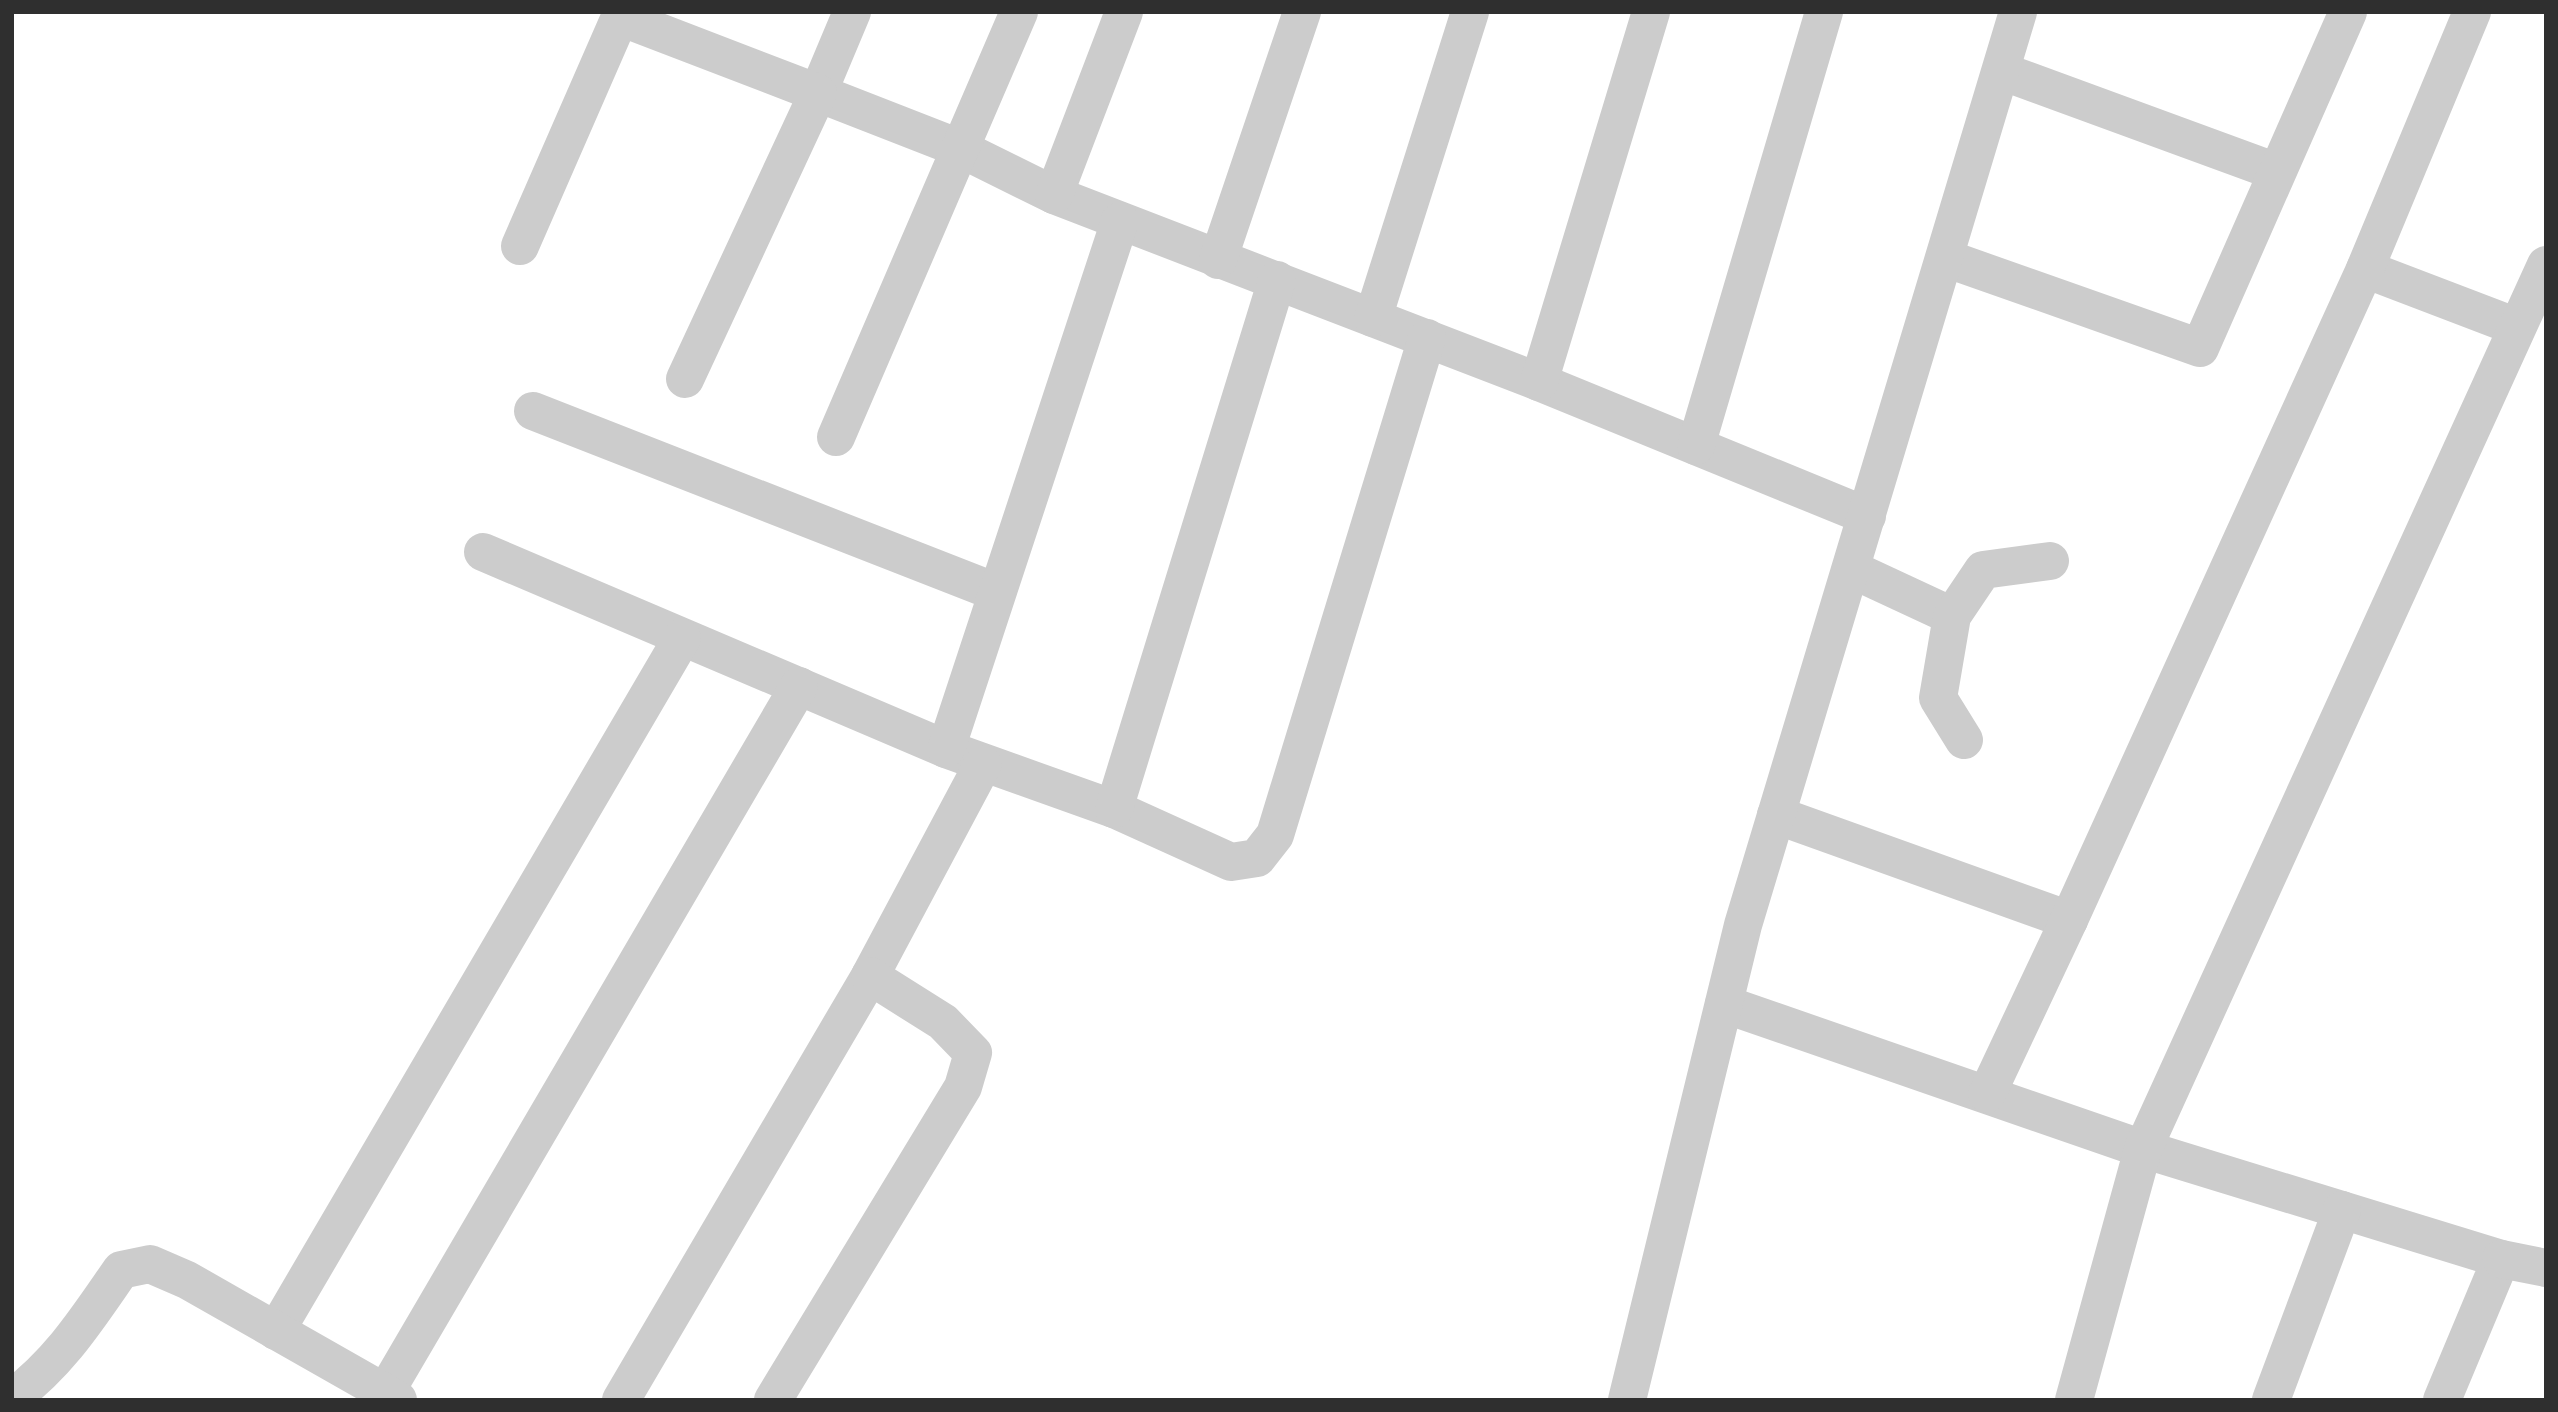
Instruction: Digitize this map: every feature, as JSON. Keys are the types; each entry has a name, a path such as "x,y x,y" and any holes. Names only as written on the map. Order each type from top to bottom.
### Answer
{"street":[{"path":"685,379 818,93 852,12"},
{"path":"836,437 1019,12"},
{"path":"1054,195 1124,12"},
{"path":"1218,260 1302,12"},
{"path":"1373,318 1470,12"},
{"path":"1539,383 1651,12"},
{"path":"1696,446 1824,12"},
{"path":"1627,1400 1743,925 2018,12"},
{"path":"1945,258 2200,348 2348,12"},
{"path":"1987,1094 2365,269 2472,12"},
{"path":"520,246 620,17 960,148 1054,195 1427,338 1867,516"},
{"path":"2001,71 2277,172"},
{"path":"946,749 1120,221"},
{"path":"2074,1400 2143,1149 2546,265"},
{"path":"2365,269 2517,327"},
{"path":"1114,809 1276,280"},
{"path":"482,552 946,749 1114,809 1231,862 1257,858 1275,835 1427,338"},
{"path":"533,411 996,592"},
{"path":"1964,740 1938,698 1952,616 1983,570 2050,561"},
{"path":"1851,569 1952,616"},
{"path":"276,1331 682,638"},
{"path":"12,1398 36,1380 62,1353 121,1270 150,1264 187,1280 392,1396 799,686"},
{"path":"621,1400 870,976 983,764"},
{"path":"1776,815 2069,920"},
{"path":"773,1400 963,1087 973,1054 943,1022 870,976"},
{"path":"1724,1004 2143,1149 2501,1259 2546,1268"},
{"path":"2271,1400 2342,1210"},
{"path":"2441,1400 2501,1259"}]}
